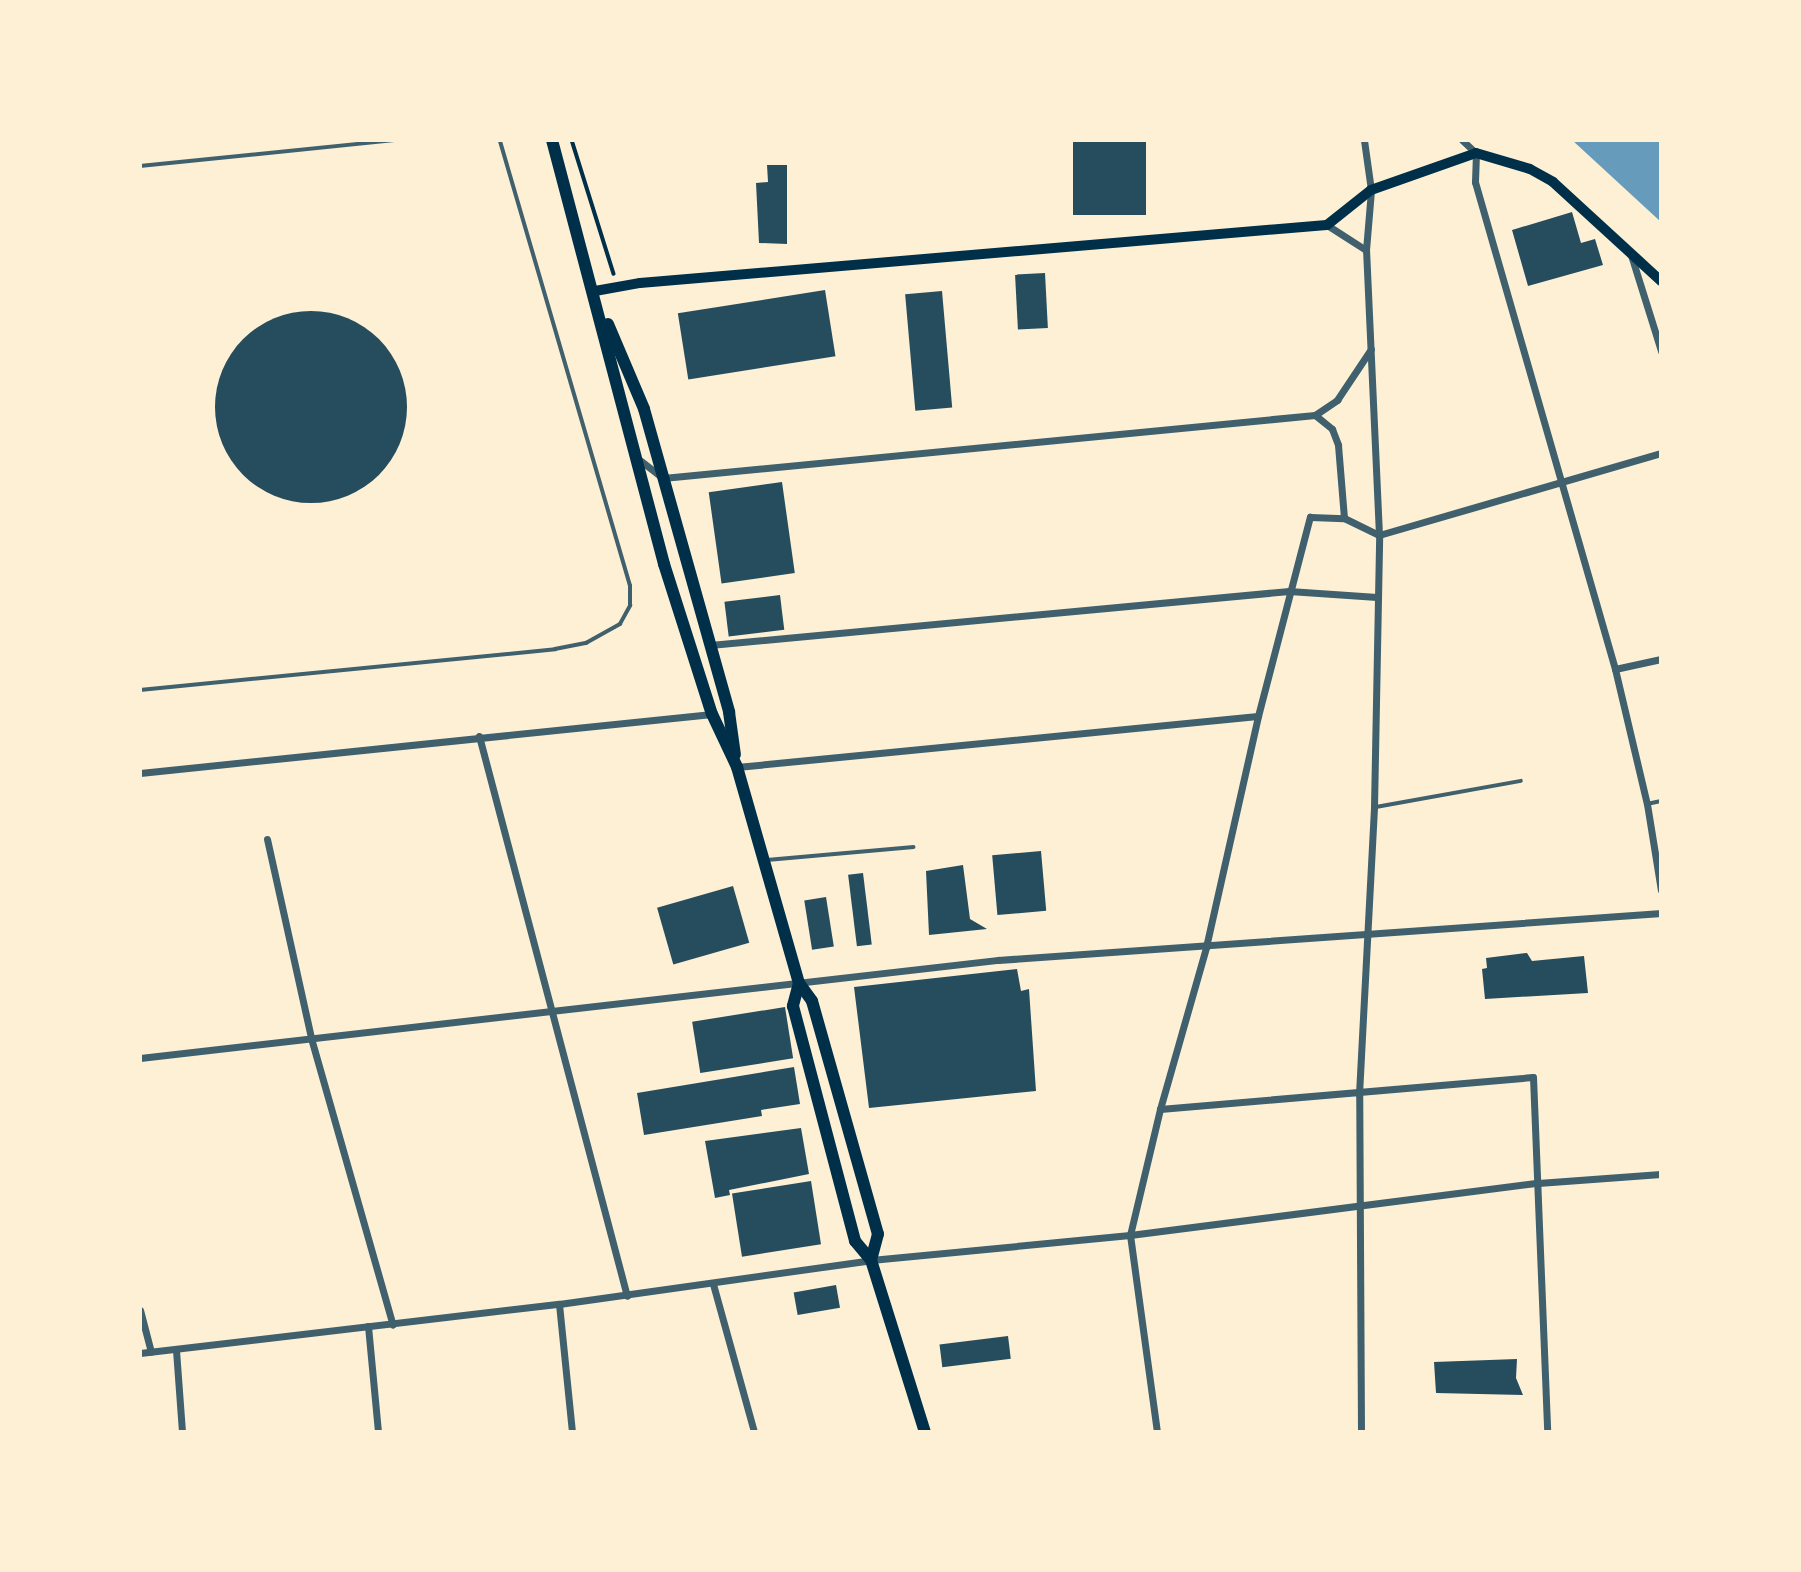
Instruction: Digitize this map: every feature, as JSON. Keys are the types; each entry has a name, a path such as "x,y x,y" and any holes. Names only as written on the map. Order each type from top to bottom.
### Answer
{"main road":[{"path":"552,140 595,291 626,433 712,714 737,767"},
{"path":"595,291 640,283 1327,225 1371,190 1476,153 1530,169 1553,182 1661,281"},
{"path":"595,291 644,409 729,712 737,767 799,983 812,1001 878,1234 871,1260"},
{"path":"799,983 793,1006 855,1241 871,1260 925,1432"}],"street":[{"path":"1361,1432 1362,1205 1359,1094 1374,807 1379,535 1366,250 1371,190 1364,140"},
{"path":"1462,140 1476,153 1475,182 1615,669 1647,804 1661,890"},
{"path":"1327,225 1366,250"},
{"path":"1630,252 1661,351"},
{"path":"626,433 643,467 663,478 1315,415 1337,400 1371,348"},
{"path":"1315,415 1332,429 1338,445 1344,518"},
{"path":"1157,1432 1130,1235 1160,1109 1206,947 1258,716 1310,517 1344,518 1379,535 1564,484 1661,453"},
{"path":"709,645 1289,591 1377,597"},
{"path":"1615,669 1661,659"},
{"path":"140,773 712,714"},
{"path":"737,767 1258,716"},
{"path":"479,736 549,1012 627,1296"},
{"path":"267,839 311,1038 393,1325"},
{"path":"140,1058 998,960 1661,913"},
{"path":"1160,1109 1533,1077 1547,1432"},
{"path":"140,1353 627,1296 871,1260 1130,1235 1538,1183 1661,1174"},
{"path":"713,1284 754,1432"},
{"path":"559,1304 572,1432"},
{"path":"140,1310 152,1352"},
{"path":"368,1326 378,1432"},
{"path":"176,1350 182,1432"}],"lane":[{"path":"140,166 396,140"},
{"path":"140,690 555,649 586,643 620,624 630,606 629,586 500,140"},
{"path":"1374,807 1521,781"},
{"path":"1647,804 1661,801"},
{"path":"765,860 914,847"}],"path":[{"path":"572,140 618,278"}],"water":[{"path":"1572,140 1661,140 1661,222"}],"building":[{"path":"1073,140 1146,140 1146,215 1073,215"},
{"path":"767,165 787,165 787,244 759,243 756,183 768,182"},
{"path":"1572,212 1581,243 1595,239 1603,265 1528,286 1512,230"},
{"path":"1045,273 1048,328 1018,329 1015,275"},
{"path":"825,290 835,356 688,379 678,313"},
{"path":"942,291 952,408 915,411 905,294"},
{"path":"311,311 330,312 348,318 379,339 400,370 406,388 406,426 400,444 379,475 348,496 330,502 311,503 292,502 274,496 243,475 222,444 216,426 215,407 216,388 222,370 243,339 274,318 292,312"},
{"path":"782,482 795,573 722,583 709,492"},
{"path":"780,595 784,630 729,637 724,602"},
{"path":"1041,851 1046,911 997,915 992,855"},
{"path":"963,865 970,919 987,929 929,935 926,871"},
{"path":"863,873 872,944 857,946 848,875"},
{"path":"733,886 749,943 673,964 657,908"},
{"path":"826,897 834,946 812,950 804,900"},
{"path":"1527,953 1532,961 1584,956 1588,993 1485,999 1482,969 1487,968 1486,958"},
{"path":"1017,969 1021,991 1029,989 1036,1091 869,1108 854,987"},
{"path":"785,1007 793,1058 700,1073 692,1022"},
{"path":"794,1067 800,1104 761,1110 762,1116 644,1135 637,1093"},
{"path":"801,1128 809,1174 729,1190 730,1195 715,1198 705,1141"},
{"path":"811,1181 821,1244 742,1257 732,1194"},
{"path":"836,1285 840,1308 798,1315 794,1292"},
{"path":"1008,1336 1011,1359 942,1367 940,1344"},
{"path":"1517,1359 1516,1378 1523,1395 1436,1393 1434,1362"}]}
